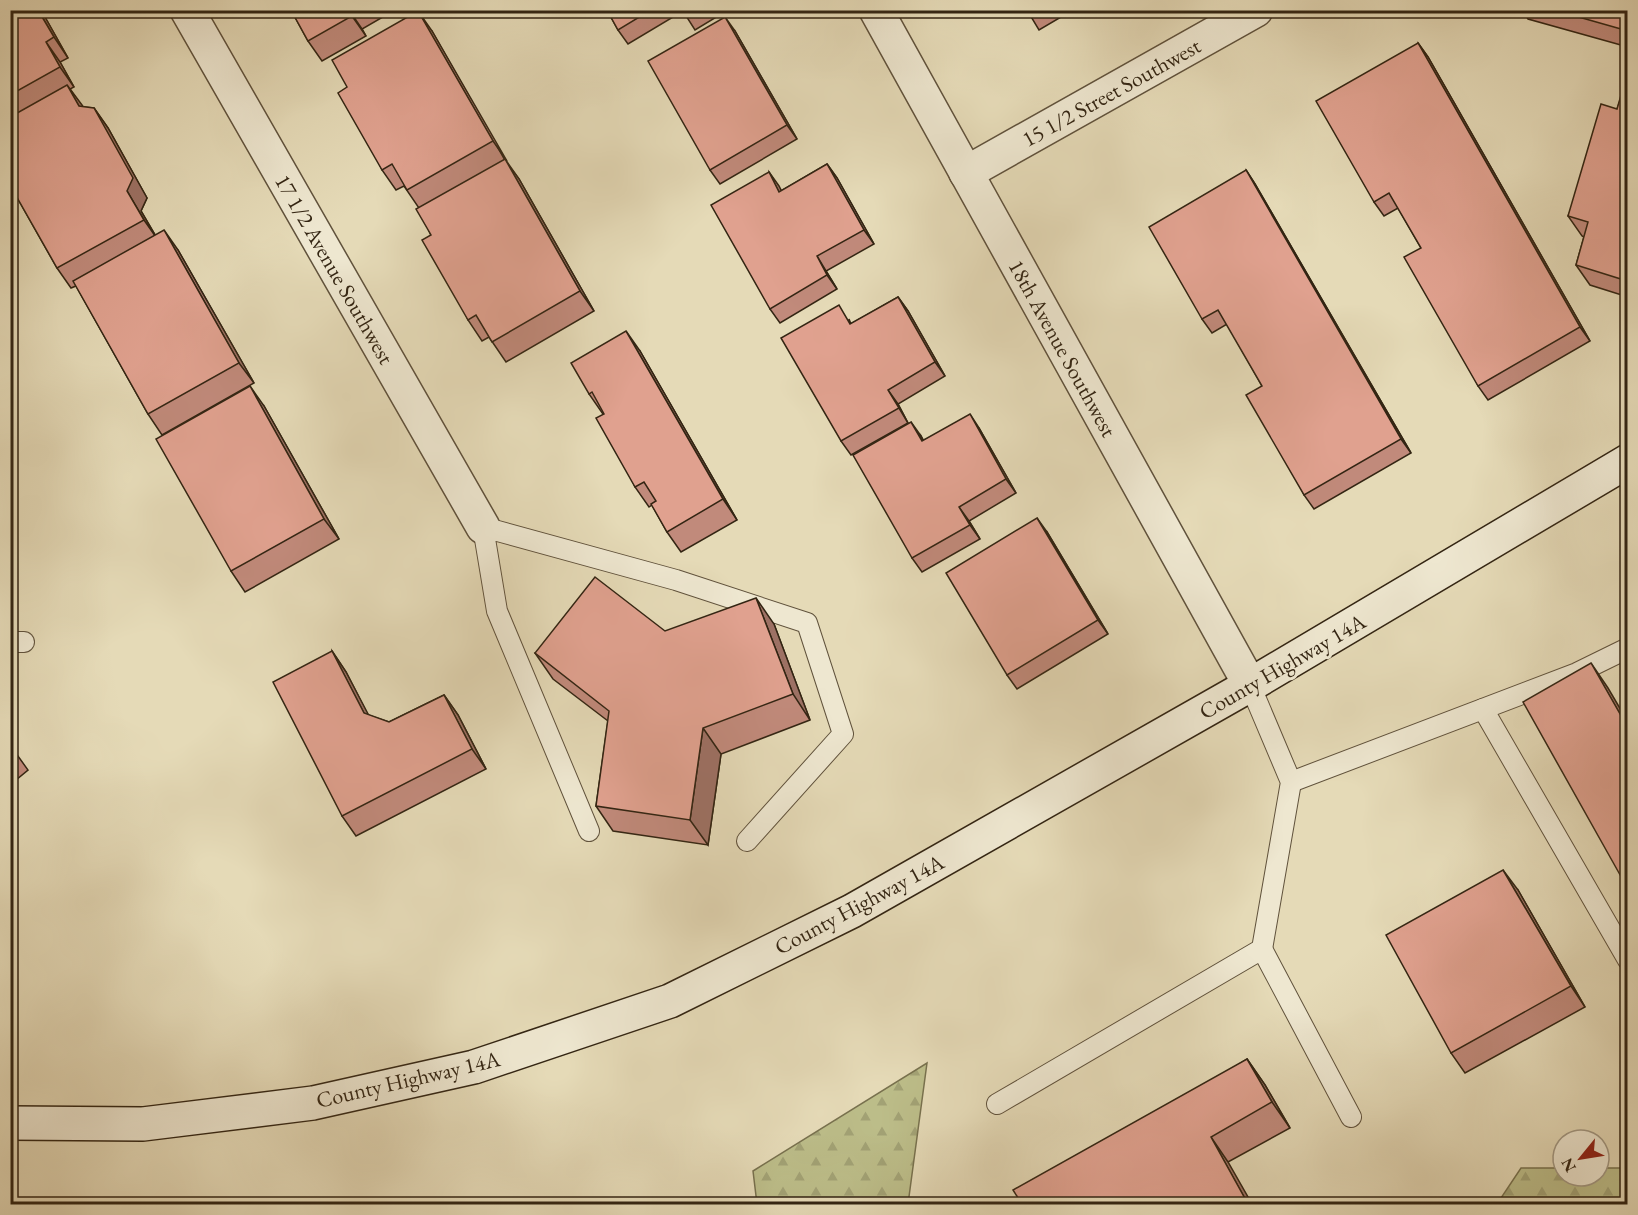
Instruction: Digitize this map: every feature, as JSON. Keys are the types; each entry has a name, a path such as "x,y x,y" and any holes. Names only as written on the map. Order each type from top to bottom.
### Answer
{"main road":[{"name":"17 1/2 Avenue Southwest","path":"187,10 483,527"},
{"name":"18th Avenue Southwest","path":"876,10 1250,685"},
{"name":"15 1/2 Street Southwest","path":"966,172 1256,10"},
{"name":"County Highway 14A","path":"10,1123 143,1124 313,1103 474,1067 670,1001 852,911 1250,685 1628,461"}],"lane":[{"path":"589,831 497,611 483,527 676,580 807,624 843,734 747,841"},
{"path":"1292,782 1625,655"},
{"path":"1250,685 1292,782 1262,949 1351,1117"},
{"path":"1483,709 1628,960"},
{"path":"997,1104 1262,949"}],"green space":[{"path":"927,1063 908,1204 757,1204 753,1171"},
{"path":"1521,1168 1551,1168 1551,1188 1611,1188 1611,1168 1627,1168 1627,1204 1497,1204"}],"building":[{"path":"10,10 38,10 54,37 46,42 60,67 10,95"},
{"path":"291,10 349,10 352,16 308,41"},
{"path":"607,10 651,10 618,30"},
{"path":"683,10 694,10 686,15"},
{"path":"1027,10 1038,10 1030,16"},
{"path":"1554,10 1628,10 1628,31"},
{"path":"418,11 493,141 407,190 392,164 382,170 338,93 347,87 332,60"},
{"path":"725,17 787,125 710,170 648,61"},
{"path":"1418,43 1580,327 1478,386 1404,257 1421,248 1389,193 1374,202 1316,101"},
{"path":"1626,78 1628,78 1628,268 1624,280 1576,265 1588,222 1568,216 1601,104 1617,109"},
{"path":"67,85 79,106 94,108 133,178 127,191 144,220 57,268 10,185 10,117"},
{"path":"505,159 580,291 492,342 476,315 468,320 422,240 431,235 416,209"},
{"path":"827,164 864,230 817,256 827,275 770,309 711,205 769,172 779,192"},
{"path":"1246,170 1401,439 1304,495 1246,395 1262,386 1218,310 1202,319 1149,227"},
{"path":"164,230 239,363 148,414 73,281"},
{"path":"898,297 935,362 888,390 899,408 841,441 781,338 839,305 850,324"},
{"path":"626,331 723,499 667,532 651,504 656,501 644,482 635,487 596,418 604,414 592,392 589,394 571,363"},
{"path":"250,386 324,519 231,571 156,439"},
{"path":"970,414 1006,479 959,507 970,525 912,558 853,455 911,422 922,441"},
{"path":"1037,518 1098,620 1007,675 946,573"},
{"path":"595,577 665,631 756,598 793,694 703,728 690,820 596,806 609,711 535,653"},
{"path":"332,651 364,713 389,722 444,695 472,749 342,816 273,682"},
{"path":"1591,663 1628,728 1628,889 1523,702"},
{"path":"1503,870 1571,986 1451,1053 1386,935"},
{"path":"1247,1059 1272,1102 1211,1137 1248,1204 1022,1204 1013,1190"}]}
